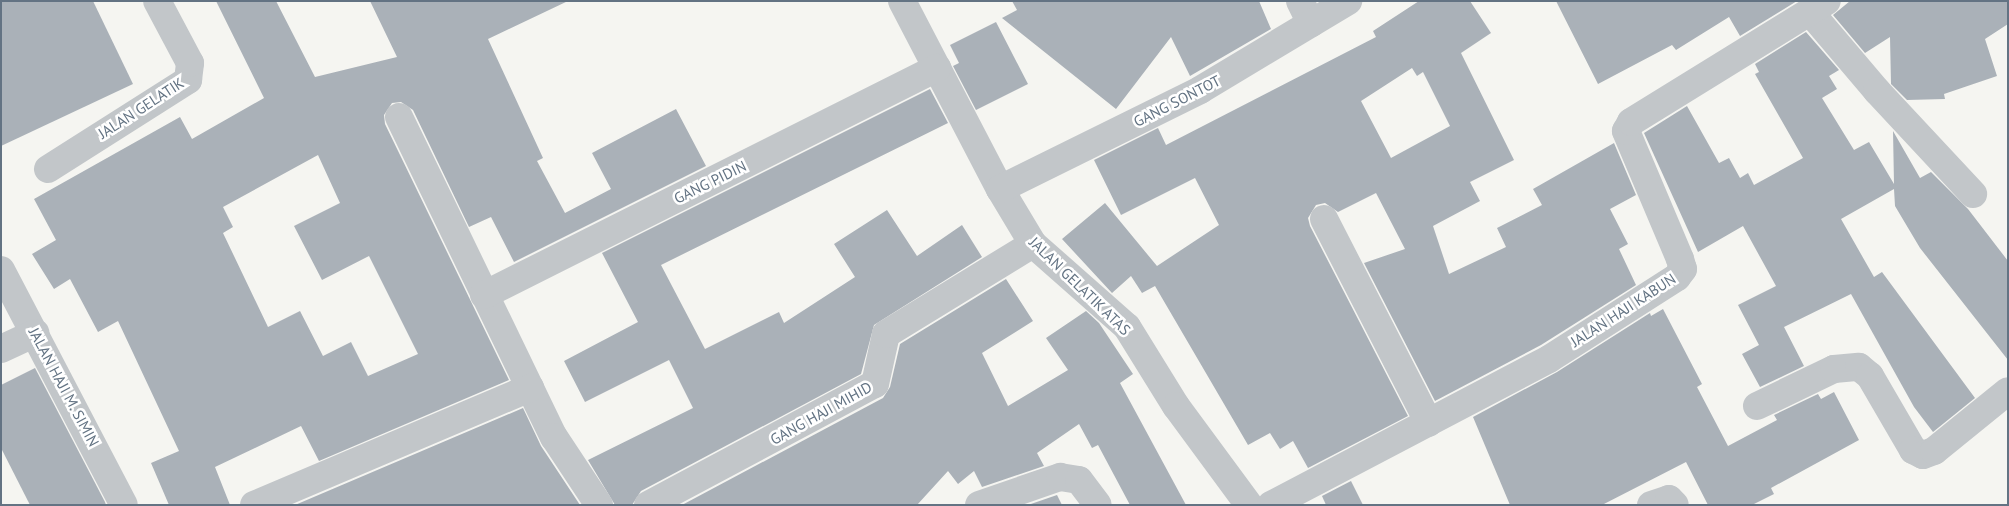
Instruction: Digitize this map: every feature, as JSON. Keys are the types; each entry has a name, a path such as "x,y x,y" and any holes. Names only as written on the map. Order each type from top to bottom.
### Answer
{"street":[{"name":"JALAN GELATIK","path":"48,169 188,80 190,63 157,1"},
{"name":"JALAN GELATIK ATAS","path":"902,1 1000,189 1033,244 1127,327 1176,406 1249,505"},
{"name":"GANG SONTOT","path":"1000,189 1200,90 1306,12 1348,1"},
{"path":"1819,7 1877,92 1973,194"},
{"name":"JALAN HAJI KABUN","path":"1271,505 1549,359 1677,277 1683,269 1680,259 1626,131 1631,122 1819,7"},
{"name":"GANG PIDIN","path":"484,295 937,68"},
{"path":"399,117 484,295 567,461 599,505"},
{"path":"1324,219 1429,423"},
{"name":"GANG HAJI MIHID","path":"648,505 875,384 886,334 1033,244"},
{"name":"JALAN HAJI M. SIMIN","path":"1,270 124,505"},
{"path":"1,349 35,333"},
{"path":"1757,406 1834,370 1860,367 1870,376 1913,450 1923,455 1934,451 2008,391"},
{"path":"254,505 530,388"},
{"path":"979,505 1060,477 1079,480 1098,505"},
{"path":"1651,505 1669,499 1675,504"}],"building":[{"path":"1,1 93,1 133,84 1,146"},
{"path":"216,1 276,1 315,77 397,57 370,1 568,1 488,39 543,158 537,161 565,213 611,189 592,153 676,109 706,166 514,262 491,217 469,227 413,110 401,102 392,103 384,115 385,124 509,380 319,461 301,426 215,467 230,505 169,505 151,463 179,451 118,321 98,332 70,279 54,289 32,254 56,240 34,199 180,117 192,139 264,98","holes":["318,155 340,203 294,226 322,280 369,256 418,354 368,376 351,342 323,356 300,311 268,327 223,233 233,227 223,207"]},
{"path":"1012,1 1259,1 1271,29 1190,76 1171,37 1116,109 1002,18 1017,10"},
{"path":"1419,1 1470,1 1491,33 1461,53 1514,160 1470,182 1480,201 1433,226 1449,274 1506,247 1497,228 1542,205 1533,189 1614,143 1636,195 1610,209 1628,244 1619,249 1636,285 1541,345 1435,401 1364,263 1405,249 1376,193 1338,212 1325,203 1316,205 1308,218 1310,226 1408,416 1308,468 1293,441 1280,449 1270,433 1248,445 1155,286 1142,293 1131,276 1112,293 1062,239 1105,203 1157,266 1219,225 1195,178 1121,215 1094,160 1158,128 1166,145 1376,37 1373,31","holes":["1412,68 1417,76 1423,72 1450,126 1391,158 1361,101"]},
{"path":"1556,1 1797,1 1740,36 1729,17 1676,50 1672,45 1598,84"},
{"path":"1850,1 2008,1 2008,24 1985,39 1997,76 1944,94 1945,99 1907,100 1891,84 1890,37 1865,53 1833,15"},
{"path":"996,22 1028,84 976,110 953,66 959,63 950,45"},
{"path":"1806,32 1839,70 1829,76 1837,89 1822,98 1854,150 1869,142 1894,184 1893,131 1920,178 1931,172 1968,209 2008,261 2008,360 1920,248 1895,206 1894,189 1841,219 1874,277 1882,272 1975,398 1933,432 1914,407 1851,294 1784,327 1804,366 1760,387 1742,354 1759,345 1738,305 1776,286 1743,226 1698,252 1644,133 1687,106 1719,163 1729,158 1740,178 1748,173 1754,185 1803,158 1755,74 1759,72 1755,64"},
{"path":"930,89 948,123 661,265 705,349 779,312 784,323 855,277 834,244 887,210 917,256 962,225 982,257 874,325 861,374 641,491 632,505 615,505 588,460 693,408 669,360 585,402 564,361 638,322 602,253"},
{"path":"1006,279 1033,321 982,353 1008,406 1068,370 1046,338 1086,311 1099,323 1133,374 1120,383 1186,505 1130,505 1098,445 1092,448 1079,424 1037,453 1044,466 982,487 974,471 958,484 948,471 917,505 682,505 883,398 890,387 900,344"},
{"path":"1663,309 1702,384 1697,387 1728,446 1777,420 1774,415 1818,394 1821,399 1834,392 1859,440 1771,488 1774,494 1752,505 1708,505 1686,462 1602,505 1510,505 1473,417 1557,372 1650,313 1651,316"},
{"path":"35,368 106,505 30,505 1,448 1,385"},
{"path":"523,408 541,446 580,505 295,505"},
{"path":"1351,481 1363,505 1326,505 1322,496"},
{"path":"1057,495 1062,505 1028,505"}]}
